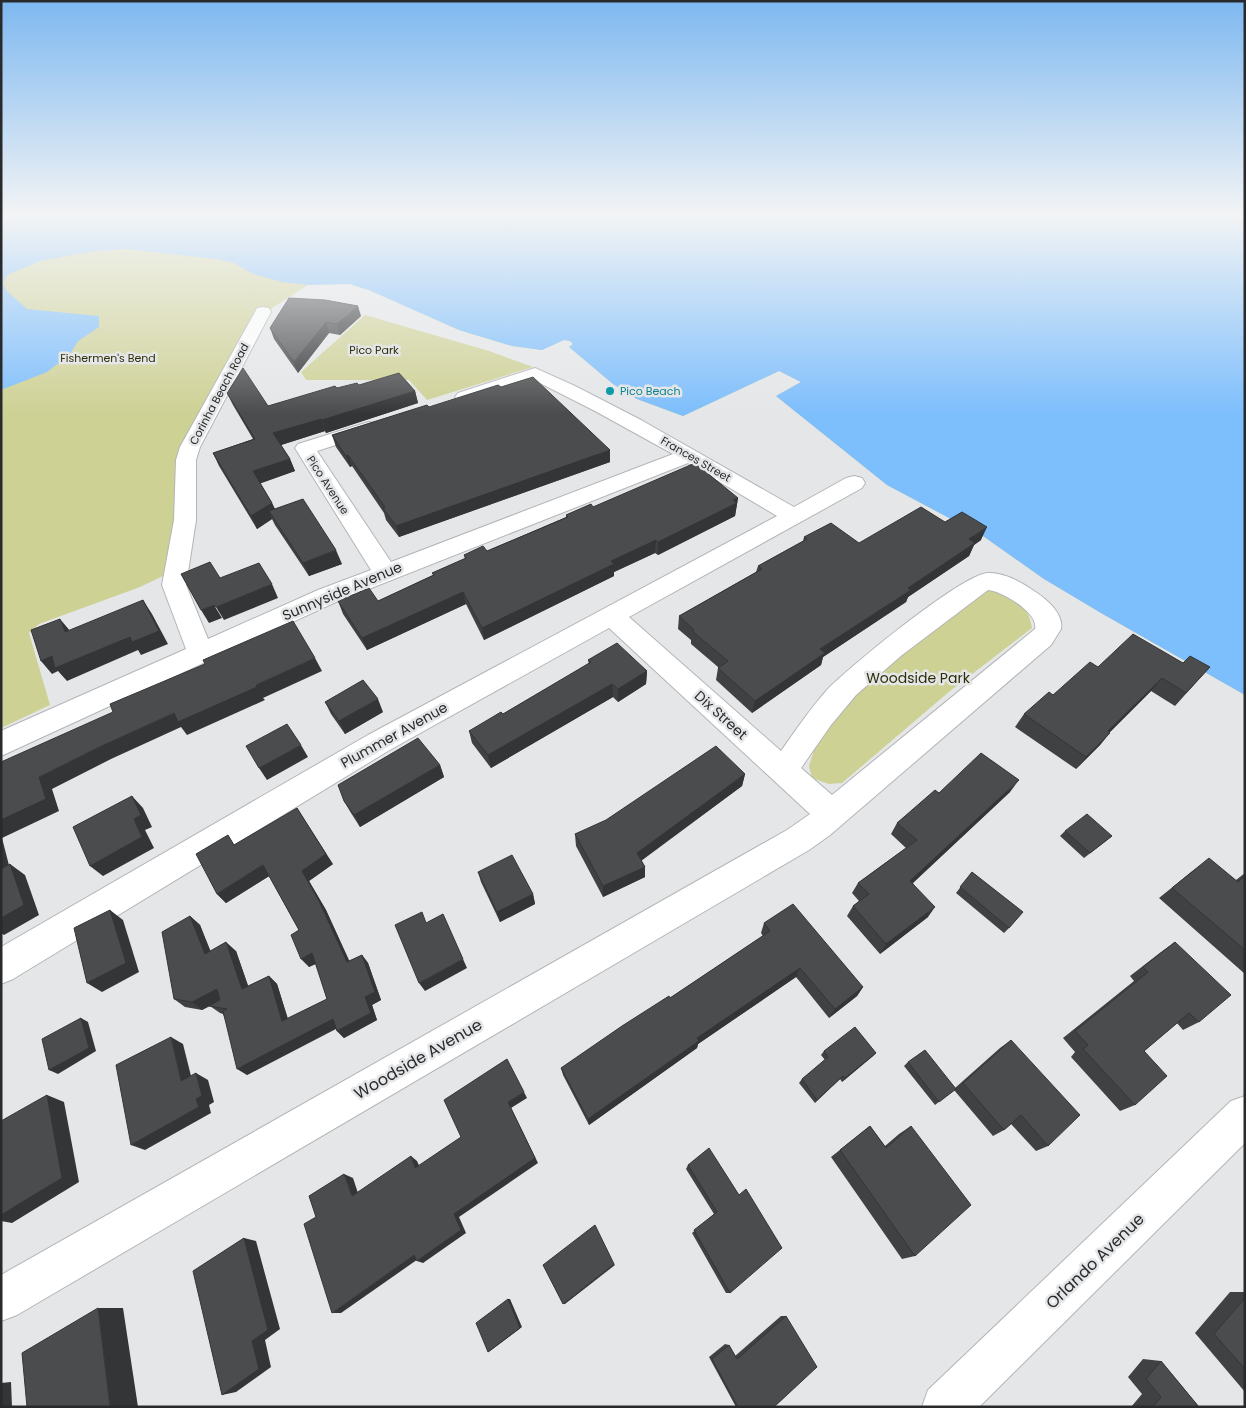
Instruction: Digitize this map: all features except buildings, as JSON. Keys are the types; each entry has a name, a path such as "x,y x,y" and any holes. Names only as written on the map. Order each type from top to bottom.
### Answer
{"street":[{"name":"Corinha Beach Road","path":"201,653 174,585 185,520 186,460 190,447 263,312"},
{"name":"Frances Street","path":"452,401 535,374 578,394 690,455 793,516"},
{"name":"Pico Avenue","path":"385,572 305,448 388,422"},
{"name":"Sunnyside Avenue","path":"1,744 327,596 690,455"},
{"path":"793,516 854,483"},
{"name":"Plummer Avenue","path":"1,967 350,759 793,516"},
{"path":"783,771 831,705 846,689 885,654 976,586 984,582 996,582 1017,592 1039,608 1048,619 1049,624 1042,638 832,814"},
{"name":"Dix Street","path":"611,616 832,814"},
{"name":"Woodside Avenue","path":"1,1299 798,840 832,814"},
{"name":"Orlando Avenue","path":"944,1407 1245,1115"}],"green space":[{"name":"Fishermen's Bend","path":"1,283 348,284 308,285 272,308 212,393 180,507 165,575 140,587 39,624 29,633 50,705 1,728"},
{"path":"352,285 932,397 1245,695 1044,579 983,536 887,485 776,396 801,382 779,371 683,416 637,399 613,384 569,347 573,344 570,341 564,340 542,350 512,346 459,330 369,290"},
{"name":"Pico Park","path":"365,315 489,351 533,367 427,400 409,380 306,380 301,372"},
{"name":"Woodside Park","path":"987,590 1011,597 1023,606 1030,619 1032,628 950,691 842,783 829,784 812,778 809,766 814,750 848,702 898,656"}],"water":[{"path":"1,283 3,283 7,291 27,309 99,316 99,327 78,341 70,354 47,372 1,390"},
{"path":"288,283 1245,283 1245,695 1044,579 983,536 887,485 776,396 801,382 779,371 683,416 637,399 613,384 569,347 573,344 570,341 564,340 542,350 512,346 459,330 369,290 349,284 308,285"}],"place":[{"name":"Pico Beach","path":"610,391"}]}
